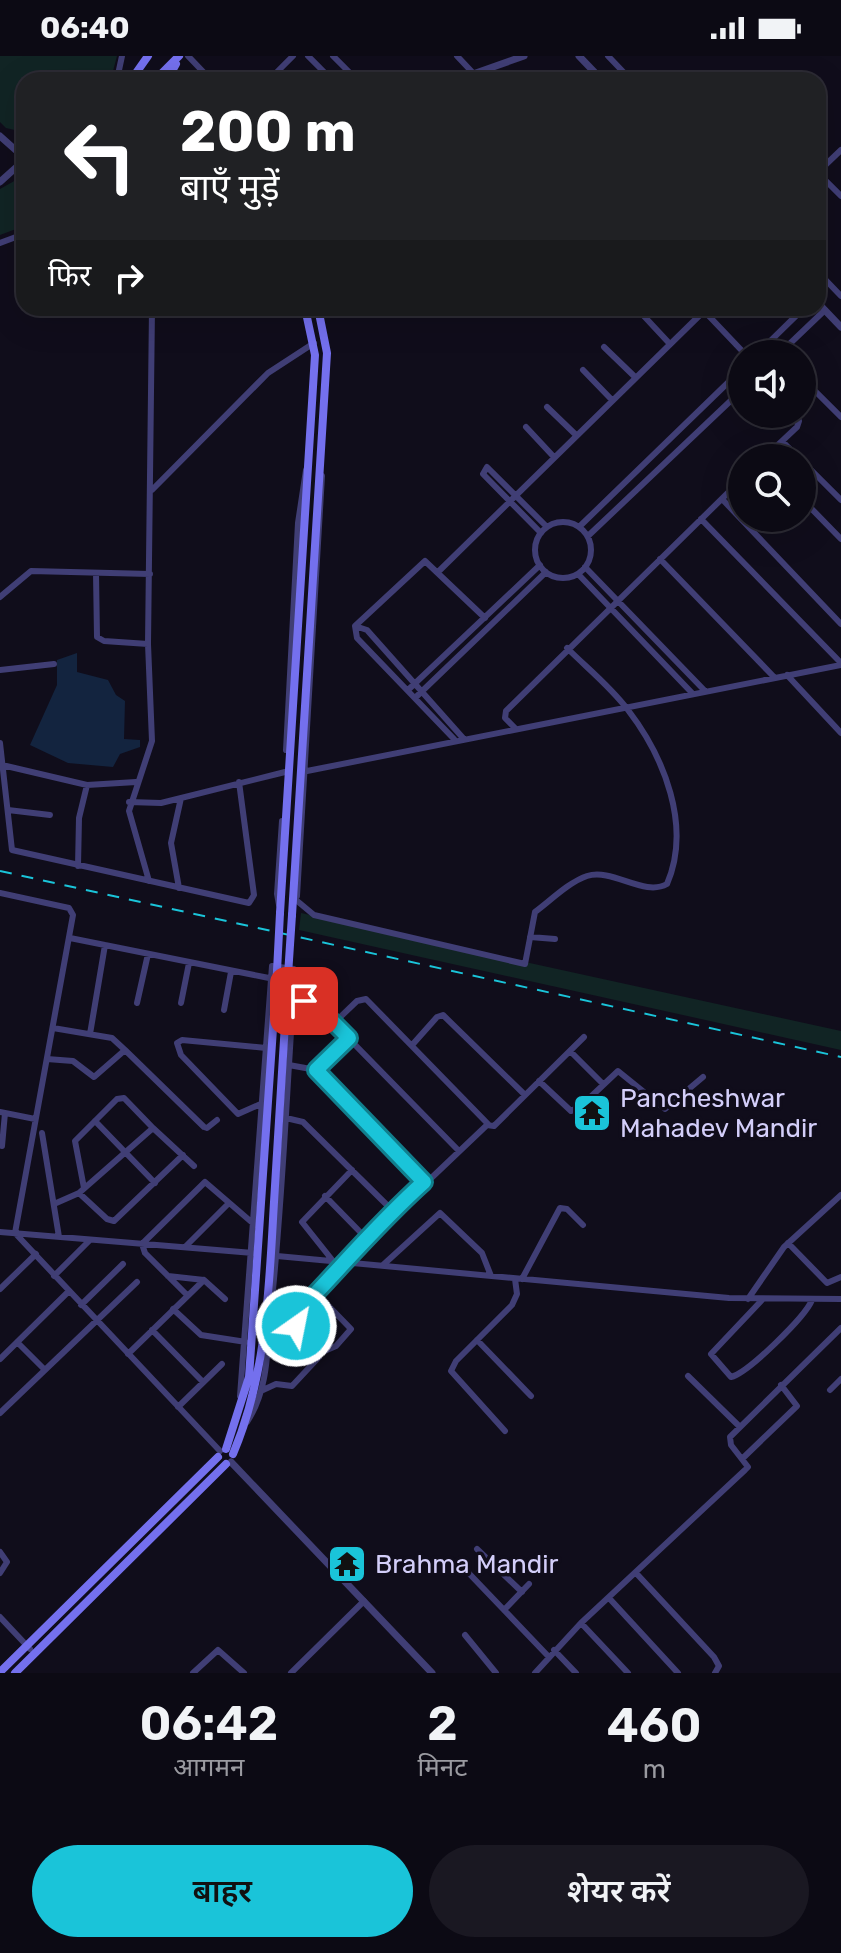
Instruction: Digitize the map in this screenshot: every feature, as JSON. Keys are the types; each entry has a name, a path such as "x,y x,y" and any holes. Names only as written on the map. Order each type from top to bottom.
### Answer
{"main road":[{"path":"161,72 180,56"},
{"path":"0,1672 226,1456 249,1377 309,463 314,343 307,316"},
{"path":"15,1673 226,1456 245,1424 260,1366 269,1282 321,460 327,353 320,316"}],"street":[{"path":"188,56 203,72"},
{"path":"277,72 293,56"},
{"path":"308,56 324,72"},
{"path":"333,56 349,72"},
{"path":"457,56 472,72"},
{"path":"480,72 524,56"},
{"path":"579,56 594,72"},
{"path":"608,56 623,72"},
{"path":"826,164 841,150"},
{"path":"0,182 16,169"},
{"path":"826,180 841,196"},
{"path":"826,280 841,296"},
{"path":"826,311 841,327"},
{"path":"149,881 135,839 129,802 152,741 148,644 152,316"},
{"path":"644,316 669,343"},
{"path":"439,571 634,376 700,316"},
{"path":"707,316 731,340"},
{"path":"771,340 796,316"},
{"path":"794,340 819,316"},
{"path":"152,490 268,373 314,343"},
{"path":"604,347 634,376"},
{"path":"583,370 611,399"},
{"path":"579,527 728,383"},
{"path":"816,392 841,417"},
{"path":"588,536 728,403"},
{"path":"547,407 575,434"},
{"path":"526,427 553,456"},
{"path":"779,444 795,428"},
{"path":"782,441 785,444"},
{"path":"321,460 322,510 307,771 294,907 314,915 524,964 527,962 535,912 589,875 661,887 669,881 678,841 675,814 660,764 626,707 567,648"},
{"path":"280,911 277,881 300,493 309,463"},
{"path":"489,467 515,493 544,530 508,500 483,471 489,467"},
{"path":"816,474 841,500"},
{"path":"515,728 505,718 506,711 728,493"},
{"path":"722,499 841,624"},
{"path":"816,513 841,539"},
{"path":"701,519 841,664"},
{"path":"561,522 579,527 588,536 591,552 585,567 578,574 562,578 546,572 540,565 535,548 544,530 561,522"},
{"path":"660,559 774,677"},
{"path":"355,626 421,563 427,561 485,618"},
{"path":"408,690 540,565"},
{"path":"585,567 705,691"},
{"path":"0,597 27,571 150,574"},
{"path":"415,698 546,572"},
{"path":"96,573 97,637 104,641 148,644"},
{"path":"578,574 693,694"},
{"path":"355,626 357,638 454,739"},
{"path":"355,626 367,630 463,738"},
{"path":"0,670 54,664"},
{"path":"307,771 454,739 841,664"},
{"path":"787,675 841,733"},
{"path":"0,743 12,850 245,903 253,899 239,782"},
{"path":"2,765 87,785 136,782"},
{"path":"129,802 153,805 285,772"},
{"path":"78,866 79,818 87,785"},
{"path":"179,888 171,843 181,798"},
{"path":"8,810 50,815"},
{"path":"0,893 71,909 70,938 15,1233"},
{"path":"530,937 555,939"},
{"path":"70,938 269,978"},
{"path":"90,1034 105,945"},
{"path":"137,1003 148,954"},
{"path":"181,1003 189,963"},
{"path":"238,1415 253,1253 271,966 294,969 293,1002 277,1256 263,1390 245,1424"},
{"path":"224,1010 231,972"},
{"path":"334,1023 357,1001 366,999 489,1125"},
{"path":"293,1002 310,1001 458,1150"},
{"path":"413,1044 437,1017 443,1015 525,1095"},
{"path":"53,1028 119,1041 204,1127 217,1120"},
{"path":"320,1353 293,1321 332,1280 343,1262 393,1211 458,1150 489,1125 494,1126 584,1037"},
{"path":"316,1070 349,1038"},
{"path":"263,1103 238,1114 181,1055 177,1043 182,1040 266,1048"},
{"path":"47,1059 73,1061 94,1077 125,1050"},
{"path":"570,1051 603,1084"},
{"path":"289,1065 316,1070 424,1182"},
{"path":"539,1081 571,1111 618,1071 665,1109 703,1077"},
{"path":"183,1155 111,1222 81,1190 75,1141 120,1097 183,1155 194,1166"},
{"path":"2,1146 2,1113 35,1119"},
{"path":"286,1118 303,1122 393,1211"},
{"path":"95,1121 155,1183"},
{"path":"54,1204 81,1190 153,1128"},
{"path":"42,1133 59,1237"},
{"path":"333,1261 302,1222 352,1170"},
{"path":"142,1244 203,1183 255,1225"},
{"path":"325,1196 366,1238"},
{"path":"748,1299 788,1243 840,1198"},
{"path":"185,1247 228,1204"},
{"path":"505,1431 451,1371 512,1305 519,1279 560,1208 567,1209 583,1225"},
{"path":"383,1265 440,1213 482,1253 491,1276"},
{"path":"0,1232 253,1253"},
{"path":"15,1233 432,1673"},
{"path":"54,1276 90,1240"},
{"path":"788,1243 827,1283 841,1277"},
{"path":"142,1244 145,1253 187,1295"},
{"path":"0,1289 36,1254"},
{"path":"277,1256 748,1299 841,1299"},
{"path":"81,1305 123,1264"},
{"path":"168,1276 204,1280 225,1299"},
{"path":"128,1354 204,1280"},
{"path":"0,1413 137,1282"},
{"path":"0,1359 68,1292"},
{"path":"263,1390 276,1384 292,1386 313,1366 320,1353 336,1346 351,1329 317,1294"},
{"path":"762,1300 711,1354 731,1377 740,1374 782,1335 812,1300"},
{"path":"173,1309 201,1335 246,1342"},
{"path":"535,1673 581,1623 748,1467 729,1441 781,1385 841,1328"},
{"path":"152,1330 203,1382"},
{"path":"477,1340 531,1396"},
{"path":"17,1342 45,1370"},
{"path":"178,1407 222,1364"},
{"path":"688,1376 740,1427"},
{"path":"830,1390 841,1379"},
{"path":"743,1458 797,1406 781,1385"},
{"path":"477,1549 522,1592"},
{"path":"0,1552 7,1562 0,1573"},
{"path":"460,1564 548,1656"},
{"path":"636,1573 714,1657 719,1666 715,1673"},
{"path":"504,1610 529,1584"},
{"path":"609,1598 678,1673"},
{"path":"291,1673 364,1601"},
{"path":"0,1617 35,1654"},
{"path":"581,1623 628,1673"},
{"path":"465,1635 496,1673"},
{"path":"193,1673 218,1650 244,1673"},
{"path":"554,1650 576,1673"}],"green space":[{"path":"0,56 117,56 112,72 16,72 16,130 6,128 0,122"},
{"path":"16,180 16,229 0,235 0,189"},
{"path":"301,913 841,1031 841,1050 299,930"}],"water":[{"path":"77,653 77,672 108,680 116,695 125,701 124,739 140,740 140,747 120,754 113,767 68,763 30,745 57,685 57,660"}],"railway":[{"path":"0,871 841,1057"}],"place":[{"name":"Pancheshwar Mahadev Mandir","path":"592,1113"},
{"name":"Brahma Mandir","path":"347,1564"}],"route":[{"path":"296,1326 293,1321 295,1315 332,1280 343,1262 424,1182 316,1070 349,1038 315,1004 304,1001"}]}
